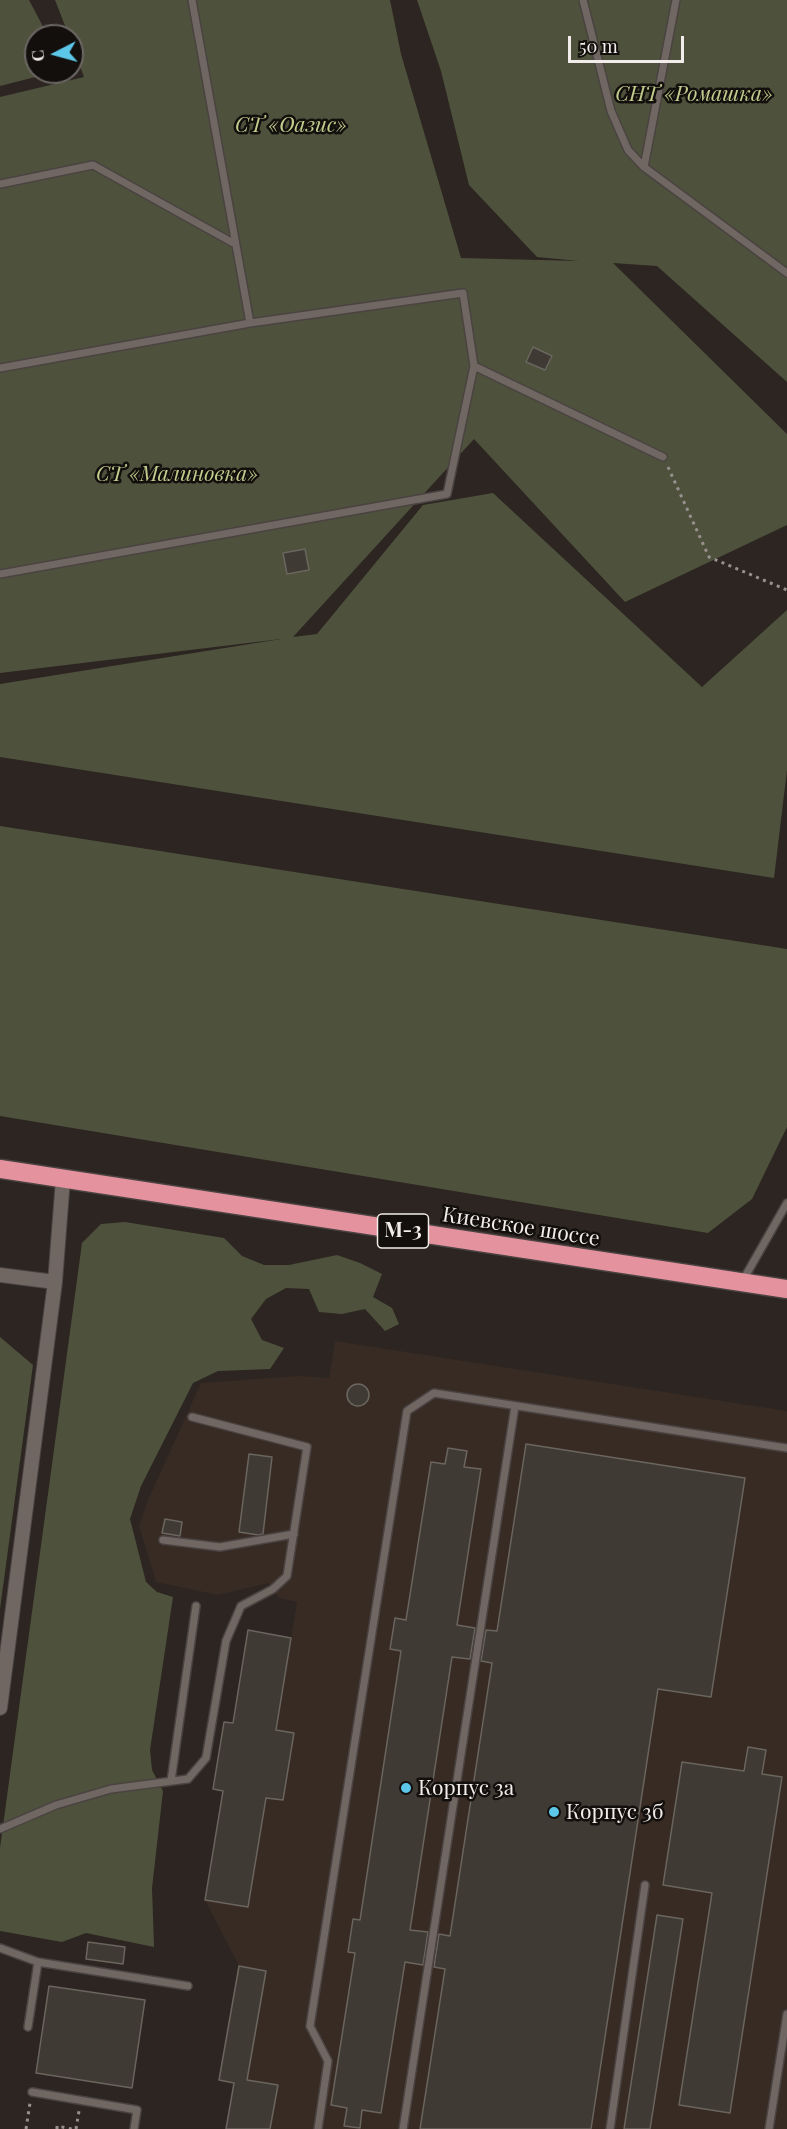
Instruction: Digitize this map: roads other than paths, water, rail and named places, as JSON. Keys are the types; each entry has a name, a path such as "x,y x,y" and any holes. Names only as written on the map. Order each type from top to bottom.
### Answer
{"highway":[{"name":"Киевское шоссе","path":"0,1169 787,1289"}],"street":[{"path":"0,1708 55,1282 63,1179"},
{"path":"0,1275 55,1282"}],"lane":[{"path":"192,0 250,323"},
{"path":"583,0 611,111 628,150 644,167 787,273"},
{"path":"644,167 676,0"},
{"path":"0,184 93,165 235,244"},
{"path":"0,368 250,323 463,293 474,366 447,494 0,574"},
{"path":"474,366 663,457"},
{"path":"742,1282 787,1203"},
{"path":"318,2129 328,2061 310,2026 406,1411 435,1393 787,1448"},
{"path":"404,2129 515,1406"},
{"path":"0,1828 56,1805 111,1789 188,1779 206,1758 226,1641 241,1606 273,1589 286,1576 307,1447 192,1417"},
{"path":"163,1540 220,1547 294,1534"},
{"path":"171,1781 196,1606"},
{"path":"610,2129 645,1885"},
{"path":"0,1948 38,1962 188,1986"},
{"path":"28,2027 38,1962"},
{"path":"769,2129 787,2014"},
{"path":"32,2092 137,2110 134,2129"}],"place":[{"name":"Корпус 3a","path":"406,1788"},
{"name":"Корпус 3б","path":"554,1812"}],"park label":[{"name":"СНТ «Ромашка»","path":"694,94"},
{"name":"СТ «Оазис»","path":"291,125"},
{"name":"СТ «Малиновка»","path":"177,474"}]}
